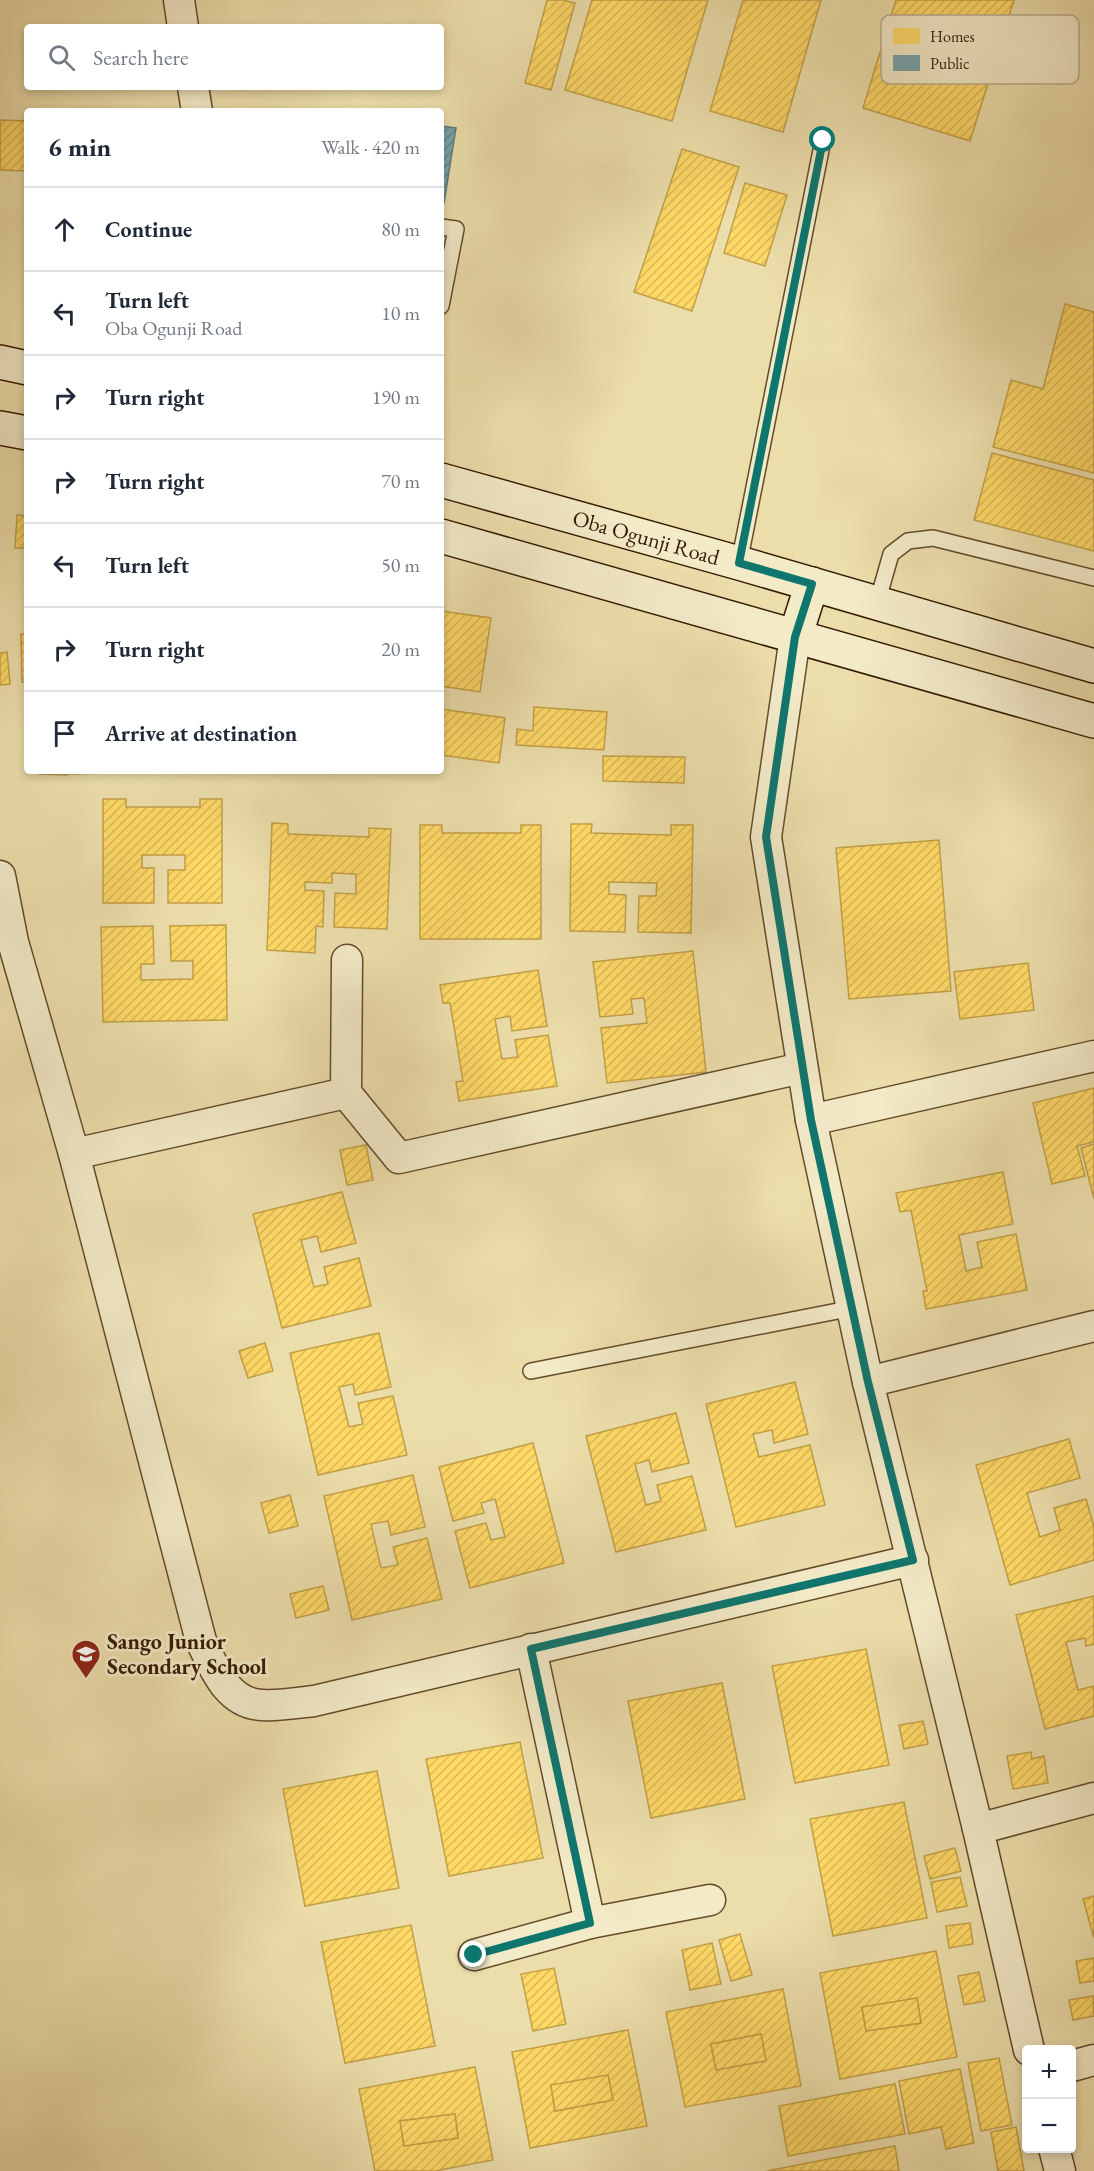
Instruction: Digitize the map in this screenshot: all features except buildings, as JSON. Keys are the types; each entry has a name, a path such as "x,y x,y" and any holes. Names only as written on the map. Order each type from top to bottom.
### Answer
{"main road":[{"path":"0,362 24,367"},
{"path":"0,428 24,432"},
{"name":"Oba Ogunji Road","path":"444,481 739,563 1094,666"},
{"path":"444,537 1094,721"},
{"path":"795,637 812,584"}],"street":[{"path":"179,0 183,24"},
{"path":"194,90 196,108"},
{"path":"795,637 766,837 802,1068 811,1120 868,1382 978,1829 1028,2045"},
{"path":"0,876 6,943 74,1154 201,1641 218,1677 234,1696 259,1706 314,1701 913,1560"},
{"path":"348,960 346,1093 399,1158 802,1068"},
{"path":"811,1120 1094,1056"},
{"path":"74,1154 346,1093"},
{"path":"868,1382 1094,1326"},
{"path":"531,1649 590,1923"},
{"path":"978,1829 1094,1798"},
{"path":"474,1955 590,1923 710,1900"},
{"path":"1076,2065 1094,2060"},
{"path":"1055,2153 1060,2171"}],"lane":[{"path":"739,563 823,140"},
{"path":"444,227 456,229 444,291"},
{"path":"877,603 891,554 908,541 933,538 1094,578"},
{"path":"531,1371 853,1308"}],"place":[{"name":"Sango Junior Secondary School","path":"86,1680"}],"route":[{"path":"474,1955 590,1923 531,1649 913,1560 868,1382 811,1120 766,837 795,637 812,584 739,563 823,140"}]}
